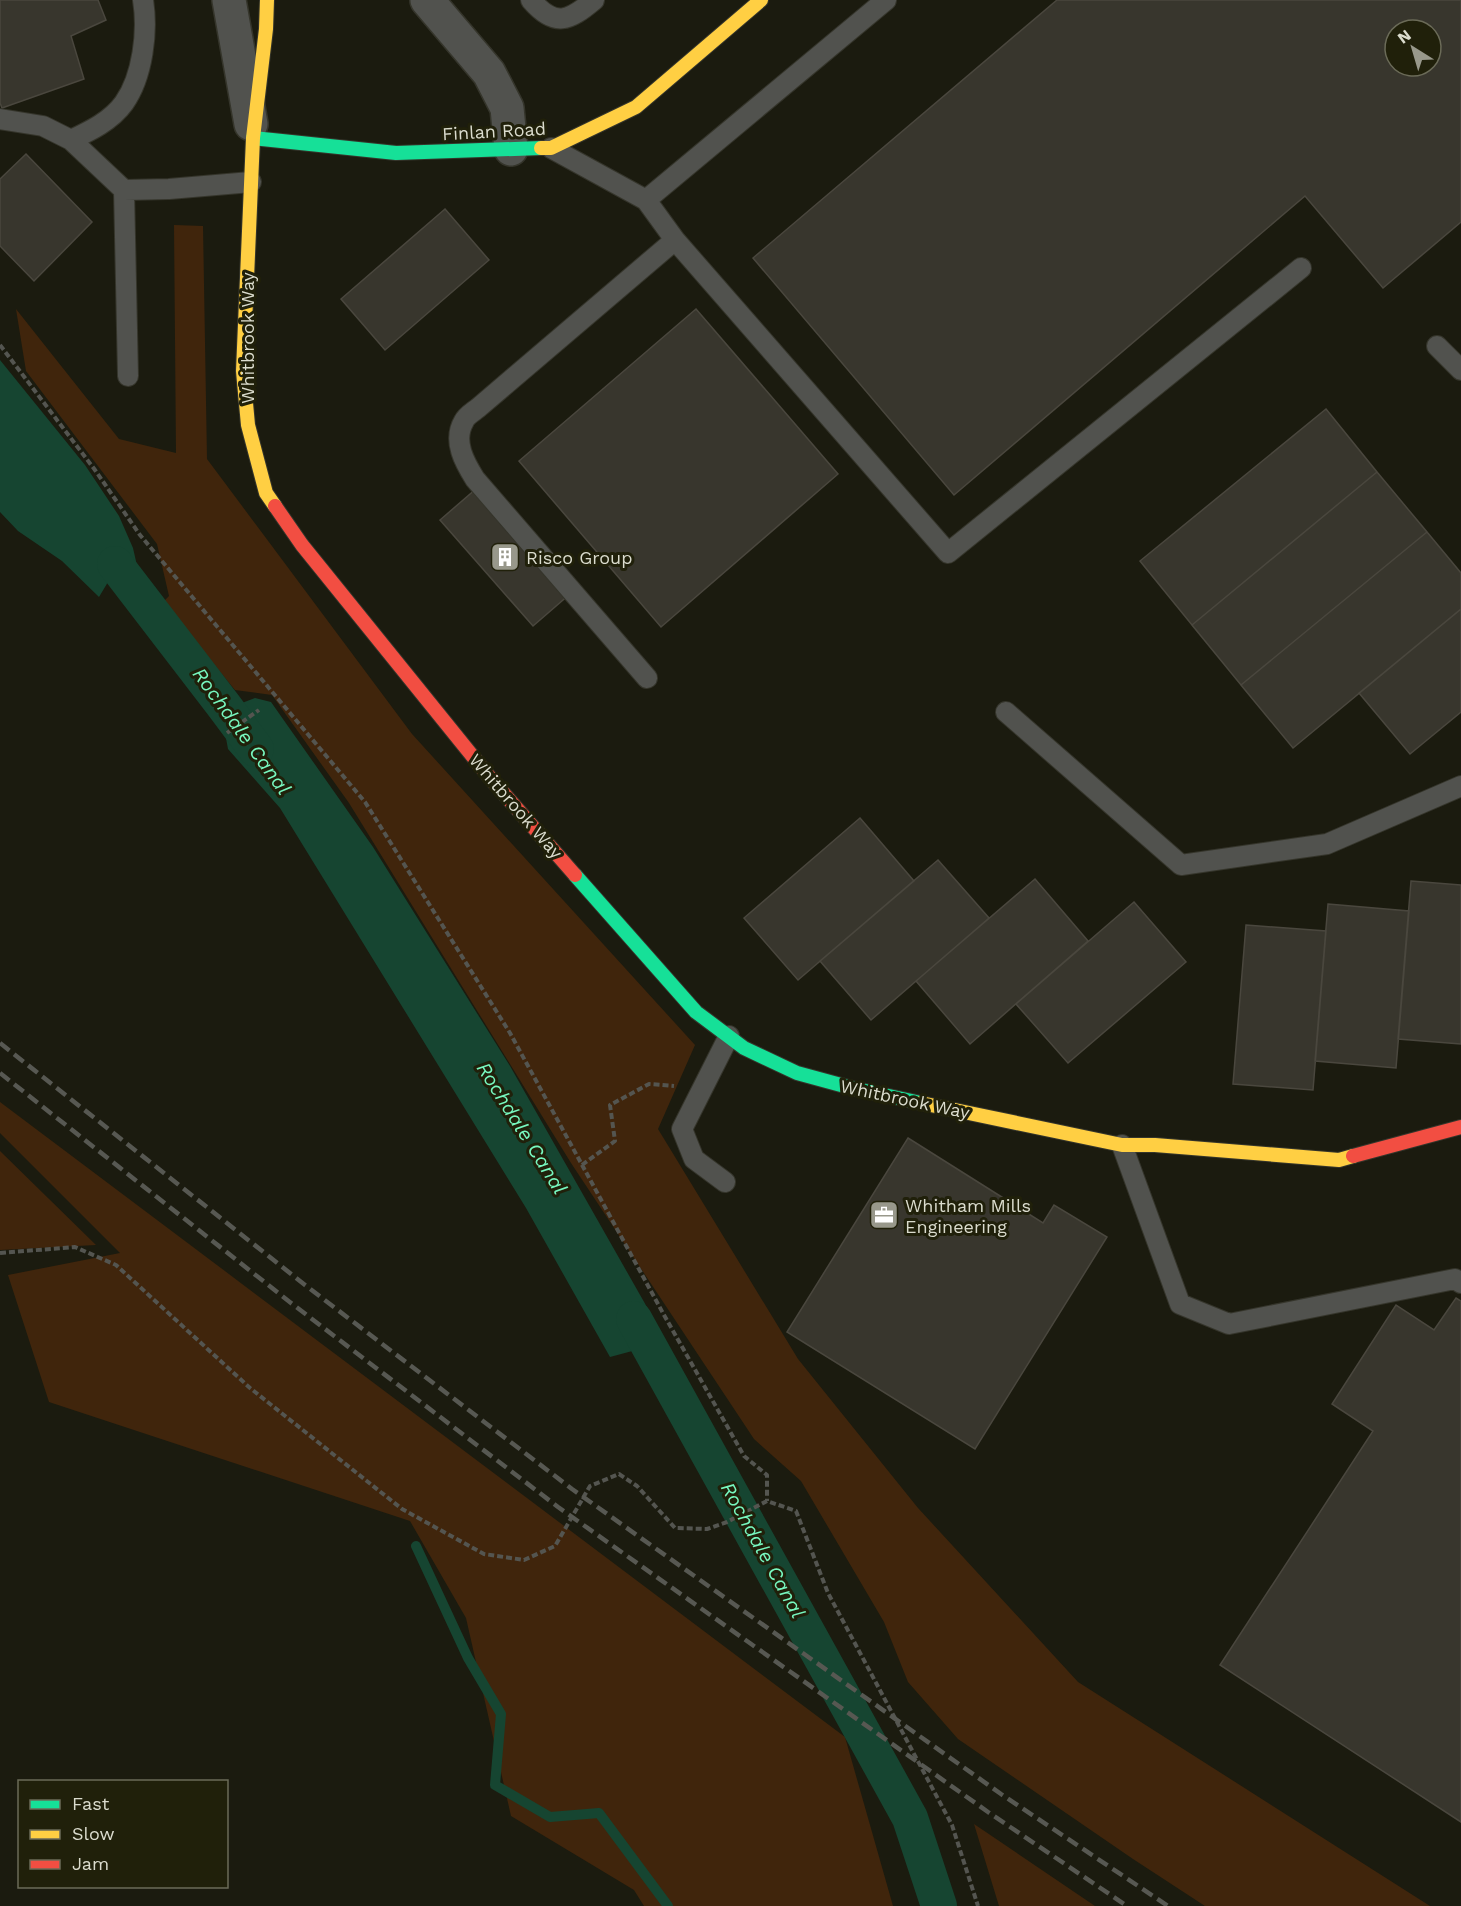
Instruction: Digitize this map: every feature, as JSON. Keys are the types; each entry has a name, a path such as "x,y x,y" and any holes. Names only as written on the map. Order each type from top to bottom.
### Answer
{"street":[{"name":"Whitbrook Way","path":"229,0 253,138"},
{"name":"Whitbrook Way","path":"267,0 266,29 253,138 243,370 248,425 266,493 302,545 491,779 696,1012 744,1048 797,1072 852,1088 1122,1145 1155,1145 1339,1160 1461,1127"},
{"path":"427,0 489,73 507,108 511,149"},
{"name":"Finlan Road","path":"253,138 396,153 551,148 636,107 761,0"}],"lane":[{"path":"71,140 97,127 112,115 131,91 143,53 146,16 143,0"},
{"path":"531,0 549,16 564,19 576,15 594,0"},
{"path":"646,200 886,0"},
{"path":"0,119 43,126 71,140 124,190 169,189 251,182"},
{"path":"551,148 646,200 675,240 948,553 1301,268"},
{"path":"124,190 128,376"},
{"path":"647,678 475,479 462,457 459,435 464,421 675,240"},
{"path":"1437,346 1461,370"},
{"path":"1006,712 1181,865 1327,844 1461,786"},
{"path":"725,1182 694,1159 682,1129 729,1036"},
{"path":"1122,1145 1180,1304 1229,1324 1455,1279 1461,1283"}],"path":[{"path":"0,345 95,470 140,535 365,802 510,1034 658,1305 744,1456 767,1475 767,1501"},
{"path":"227,733 260,710"},
{"path":"582,1166 615,1141 610,1105 649,1084"},
{"path":"0,1253 75,1247 116,1265 250,1388 402,1509 484,1554 524,1560 555,1546 590,1486 618,1474 637,1486 675,1528 707,1529 727,1522 767,1501 796,1511 828,1593 952,1825 978,1906"}],"shaded area":[{"path":"174,225 203,226 207,459 412,734 695,1045 658,1129 798,1359 918,1508 1078,1682 1430,1906 1205,1906 958,1739 908,1682 884,1622 801,1481 754,1439 571,1163 349,803 272,695 235,690 163,602 169,596 157,544 26,371 16,309 119,439 176,453"},
{"path":"0,1102 845,1737 893,1906 644,1906 634,1890 511,1816 466,1618 410,1521 49,1402 8,1275 120,1253 0,1133"},
{"path":"0,1151 96,1245 0,1250"},
{"path":"974,1824 1095,1906 999,1906"}],"water":[{"path":"0,360 85,465 119,516 133,548 138,570 154,593 135,609 117,586 108,582 99,597 62,561 18,531 0,512"},
{"path":"255,698 271,702 373,847 510,1066 656,1323 665,1357 649,1368 636,1350 610,1357 526,1208 280,808 228,749 221,711"}],"building":[{"path":"0,0 98,0 106,20 71,36 84,79 2,108 0,103"},
{"path":"1057,0 1461,0 1461,222 1383,288 1305,196 954,495 753,258"},
{"path":"26,154 92,222 34,281 0,246 0,179"},
{"path":"445,209 489,260 385,350 341,299"},
{"path":"696,309 838,474 661,627 519,461"},
{"path":"1326,409 1377,472 1192,625 1140,561"},
{"path":"1377,472 1427,532 1241,685 1192,625"},
{"name":"Risco Group","path":"477,488 570,594 533,626 440,520"},
{"path":"1427,532 1461,573 1461,609 1293,748 1241,685"},
{"path":"1461,609 1461,712 1410,754 1359,693"},
{"path":"860,818 914,881 798,980 744,918"},
{"path":"938,860 989,918 871,1020 820,961"},
{"path":"1035,879 1088,941 970,1044 916,981"},
{"path":"1411,881 1461,885 1461,1044 1398,1039"},
{"path":"1134,902 1186,962 1068,1063 1016,1004"},
{"path":"1328,904 1409,911 1396,1068 1315,1061"},
{"path":"1246,925 1326,931 1313,1090 1233,1084"},
{"path":"908,1138 1043,1223 1054,1205 1107,1237 975,1449 787,1332"},
{"path":"1456,1298 1461,1301 1461,1822 1220,1665 1373,1431 1332,1404 1396,1305 1434,1330"}],"waterway":[{"name":"Rochdale Canal","path":"115,564 256,749"},
{"name":"Rochdale Canal","path":"634,1319 910,1818 939,1906"},
{"path":"416,1546 468,1658 501,1714 495,1785 550,1817 599,1813 668,1906"}],"railway":[{"path":"0,1043 305,1285 572,1489 1001,1794 1168,1906"},
{"path":"0,1073 291,1303 558,1507 988,1812 1127,1906"}],"traffic: fast":[{"path":"253,138 396,153 541,148"},
{"path":"575,875 696,1012 744,1048 797,1073 921,1103"}],"traffic: slow":[{"path":"267,0 266,29 253,138 243,371 248,425 266,493 275,506"},
{"path":"541,148 551,148 636,107 761,0"},
{"path":"921,1103 1122,1145 1155,1145 1339,1160 1353,1156"}],"traffic: jam":[{"path":"275,506 302,545 491,779 575,875"},
{"path":"1353,1156 1461,1127"}],"place":[{"name":"Risco Group","path":"505,557"},
{"name":"Whitham Mills Engineering","path":"884,1215"}]}
